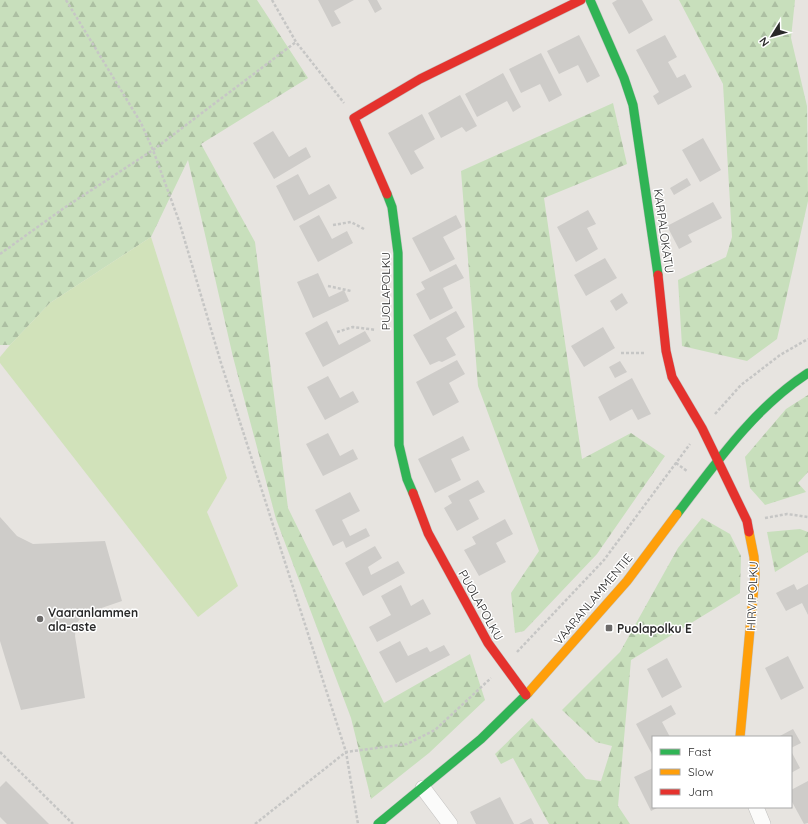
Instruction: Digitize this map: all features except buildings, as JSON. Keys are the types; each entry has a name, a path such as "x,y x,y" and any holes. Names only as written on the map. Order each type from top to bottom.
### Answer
{"street":[{"path":"354,118 420,79 581,0"},
{"name":"KARPALOKATU","path":"590,0 624,78 633,105 658,272 666,352 672,377 702,428 717,462"},
{"name":"PUOLAPOLKU","path":"354,118 373,158 392,207 398,253 398,427 399,445 407,479 435,547 488,644 526,695"},
{"name":"VAARANLAMMENTIE","path":"378,824 481,739 526,695 627,581 729,445 785,388 808,373"},
{"name":"HIRVIPOLKU","path":"717,462 735,492 747,521 754,557 755,575 740,736"},
{"path":"423,788 450,824"},
{"path":"756,808 763,824"}],"path":[{"path":"66,0 141,123 153,150 179,221 221,363 346,752 358,824"},
{"path":"272,0 296,42 320,71 354,118"},
{"path":"0,254 64,208 153,150 296,42"},
{"path":"333,225 351,222 364,229"},
{"path":"328,286 351,290"},
{"path":"337,332 353,328 376,330"},
{"path":"255,824 346,752 407,744 434,730 504,666 604,560 702,428 741,385 780,356 808,339"},
{"path":"621,353 646,353"},
{"path":"747,521 787,514 808,517"},
{"path":"0,752 73,824"}],"green space":[{"path":"0,0 257,0 308,78 201,144 255,242 288,508 384,703 470,654 485,700 429,753 371,799 351,718 276,519 233,357 188,160 151,237 50,303 10,345 0,345"},
{"path":"679,0 795,0 791,38 807,106 808,201 777,339 747,361 682,346 678,280 726,257 732,237 723,84"},
{"path":"613,103 627,164 544,198 582,459 631,433 665,456 597,554 524,631 515,633 511,593 539,551 478,386 461,171"},
{"path":"151,237 227,478 207,512 238,586 198,617 0,363 0,357 10,345 50,303"},
{"path":"808,395 808,472 798,483 806,492 765,505 750,488 745,457 786,409"},
{"path":"702,518 730,534 741,556 740,593 631,660 618,806 630,824 549,824 513,758 501,764 495,754 532,718 586,779 601,781 612,746 596,742 562,710 620,652 678,548"},
{"path":"800,529 808,532 808,552 775,572 767,532"}],"traffic: fast":[{"path":"590,0 624,78 633,105 658,275"},
{"path":"387,194 392,207 398,253 399,445 407,479 413,493"},
{"path":"677,514 721,456 753,420 788,387 808,373"},
{"path":"378,824 481,739 528,693"}],"traffic: slow":[{"path":"528,693 627,581 677,514"},
{"path":"740,736 755,575 754,557 749,532"}],"traffic: jam":[{"path":"387,194 354,118 420,79 581,0"},
{"path":"658,275 666,351 672,377 702,428 747,521 749,532"},
{"path":"413,493 428,533 488,643 526,695"}],"place":[{"name":"Vaaranlammen ala-aste","path":"40,619"},
{"name":"Puolapolku E","path":"609,628"}]}
